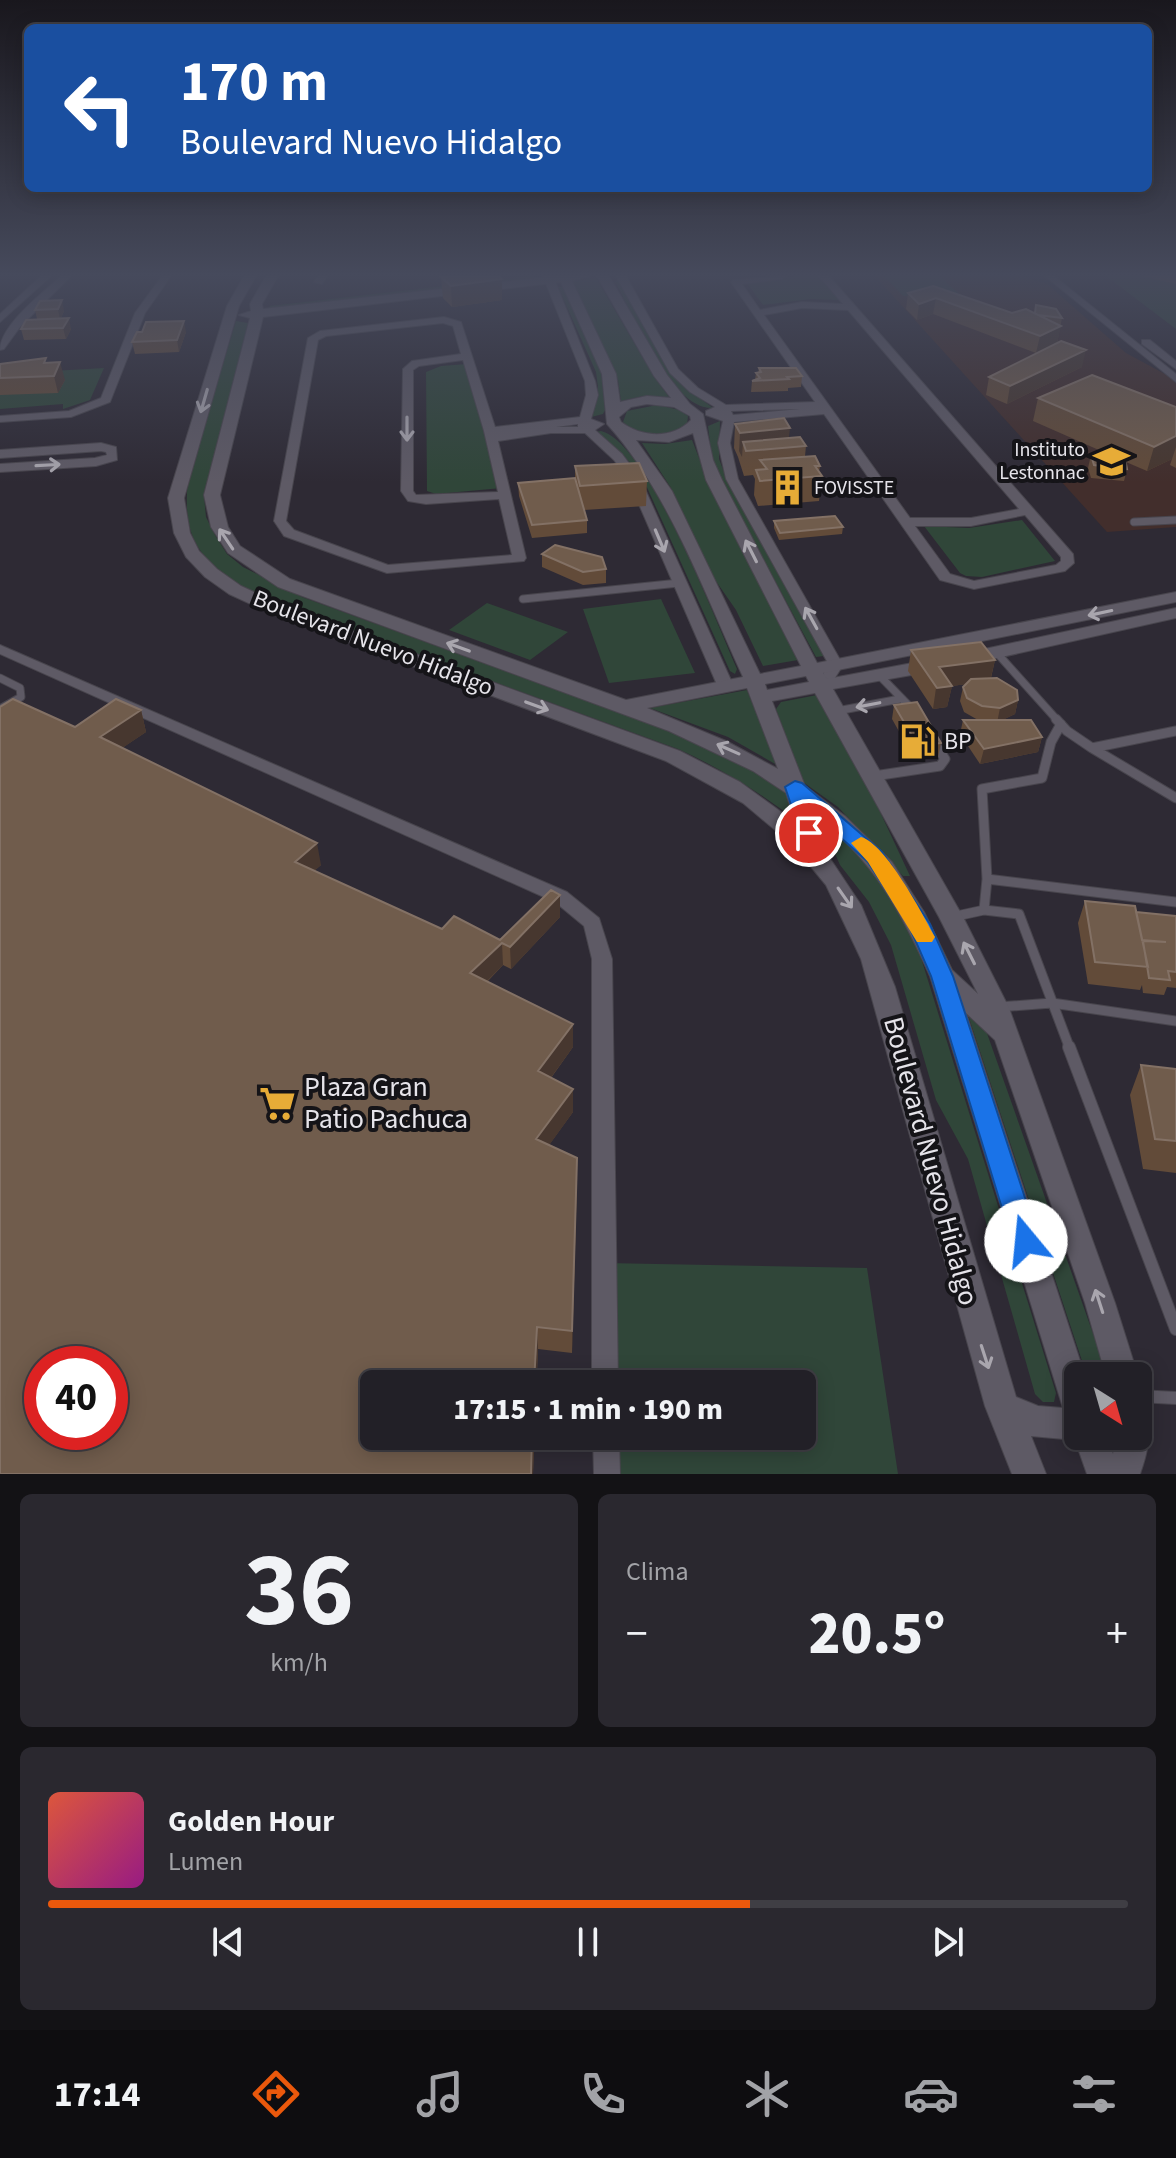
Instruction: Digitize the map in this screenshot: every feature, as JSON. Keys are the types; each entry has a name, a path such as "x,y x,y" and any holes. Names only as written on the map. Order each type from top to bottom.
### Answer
{"street":[{"path":"0,419 71,414 106,400 128,345"},
{"name":"Boulevard Nuevo Hidalgo","path":"221,345 176,498 182,533 192,553 211,573 235,590 298,617 709,772 771,812 817,856 854,911 880,977 1001,1406 1029,1474"},
{"name":"Boulevard Nuevo Hidalgo","path":"248,345 212,495 214,519 234,551 284,583 625,707 750,759 795,787 875,857 919,924 942,976 1064,1362"},
{"path":"312,345 280,521 289,533 387,569 519,558 491,434 463,345"},
{"path":"576,345 602,423 618,457 634,478 726,687"},
{"name":"Boulevard Nuevo Hidalgo","path":"596,345 609,374 602,423 664,491 758,689 817,856"},
{"path":"643,345 683,405"},
{"path":"659,345 674,371 727,414"},
{"path":"780,345 945,577 974,585 1060,568 1067,563 1068,557 884,345"},
{"path":"1134,345 1176,379"},
{"path":"1150,345 1176,366"},
{"path":"467,356 416,363 408,369 407,491 412,498 426,500 505,495"},
{"path":"602,423 626,404 639,401 662,400 683,405 702,416 825,408"},
{"path":"727,414 724,443 732,479 836,665"},
{"path":"491,434 602,423 643,437 668,437 688,431 702,416"},
{"path":"702,416 706,460 714,480 818,678 951,917 997,1008 1117,1362"},
{"path":"0,454 101,447 112,450 113,457 96,462 0,468"},
{"path":"905,522 971,522 1028,511"},
{"path":"818,678 836,665 1176,597"},
{"path":"625,707 726,687 758,689 818,678 879,675 997,653 1176,613"},
{"path":"0,649 561,897 592,923 602,959 605,1370"},
{"path":"919,924 951,917"},
{"path":"942,976 1007,1035"},
{"path":"1001,1406 1030,1423 1064,1425"},
{"path":"606,1450 607,1474"},
{"path":"1095,1450 1104,1474"},
{"path":"1123,1474 1131,1450"}],"lane":[{"path":"1134,522 1176,520"},
{"path":"523,599 679,583"},
{"path":"997,653 1061,724 1092,748 1176,798"},
{"path":"879,675 922,723"},
{"path":"0,678 20,688 21,697 0,709"},
{"path":"837,711 900,699"},
{"path":"984,910 987,879 982,789 1042,778 1051,742 1061,724"},
{"path":"1092,748 1176,731"},
{"path":"873,776 943,764 945,759 929,735"},
{"path":"987,879 1176,902"},
{"path":"951,917 984,910 1019,914 1176,1329"},
{"path":"997,1008 1052,1003 1176,1021"},
{"path":"1152,1397 1176,1398"}],"shaded area":[{"name":"Instituto Lestonnac","path":"937,345 1117,345 1176,380 1176,527 1107,532"}],"green space":[{"path":"229,345 242,345 204,496 206,517 227,554 243,567 302,597 659,727 746,764 786,790 802,825 743,783 678,749 294,611 249,590 211,563 196,544 189,524 188,479"},
{"path":"584,345 589,345 601,371 605,410 603,414 591,417 598,387 596,372"},
{"path":"602,345 635,345 669,397 643,396 621,401 618,380"},
{"path":"647,345 654,345 669,371 681,384 713,408 697,404 682,394"},
{"path":"467,364 502,488 436,494 427,491 426,372 441,366"},
{"path":"104,368 90,400 63,409 63,404 0,409 0,374"},
{"path":"657,405 680,410 688,416 687,424 654,434 638,431 623,422 627,411"},
{"path":"720,421 719,459 726,477 824,656 816,657 719,477 712,460 708,426"},
{"path":"601,431 619,442 639,466 659,499 714,614 737,669 735,674 730,671 645,483 636,468 596,432"},
{"path":"692,440 708,481 798,660 763,666 736,610 711,574 671,488 642,443"},
{"path":"1022,520 1055,561 982,577 960,573 924,526 969,528"},
{"path":"661,599 695,673 609,683 583,609"},
{"path":"487,603 568,632 530,660 449,630"},
{"path":"747,690 777,765 728,737 650,708"},
{"path":"817,695 860,769 910,876 903,876 838,807 803,782 776,709 781,702"},
{"path":"818,815 854,848 883,882 917,945 1056,1393 1054,1402 1043,1402 1035,1394 968,1159 936,1100 891,945 869,902 840,865"},
{"path":"973,1014 983,1022 1103,1362 1082,1362 969,1018"},
{"path":"604,1263 867,1268 898,1474 608,1474 608,1450 816,1450 816,1370 607,1370"}],"building":[{"path":"1053,345 1072,345 1086,350 1010,386 989,377"},
{"path":"46,358 44,363 60,362 54,376 0,378 0,364"},
{"path":"759,368 796,368 802,376 752,381 760,378 756,373 761,372"},
{"path":"1092,375 1176,407 1176,436 1154,447 1038,398"},
{"path":"784,418 790,428 740,433 735,424"},
{"path":"800,437 806,446 746,451 743,442"},
{"path":"1091,455 1125,459 1127,469 1094,465"},
{"path":"815,456 820,466 815,466 822,476 760,481 756,470 767,469 760,460"},
{"path":"639,463 647,481 580,486 575,466"},
{"path":"575,478 587,520 532,525 518,483"},
{"path":"835,516 843,527 780,533 774,521"},
{"path":"555,545 602,557 606,569 583,572 542,554"},
{"path":"981,642 995,660 939,667 952,686 937,688 911,650"},
{"path":"997,678 1017,690 1018,700 1000,708 982,706 967,698 963,687 971,679"},
{"name":"Plaza Gran Patio Pachuca","path":"13,699 75,727 116,699 141,710 100,737 317,843 295,862 442,929 454,916 500,940 551,890 560,895 510,947 502,943 470,973 573,1024 538,1071 573,1089 536,1139 577,1158 572,1331 537,1327 535,1370 360,1370 360,1450 532,1450 531,1474 0,1474 0,707"},
{"path":"917,702 941,743 918,746 894,705"},
{"path":"963,720 1031,720 1042,737 984,749"},
{"path":"1085,901 1135,906 1148,967 1095,962"},
{"path":"1136,912 1176,916 1176,972 1168,971 1170,980 1149,978 1143,941 1166,942 1142,940"},
{"path":"1141,1065 1176,1069 1176,1141 1155,1139"}],"slow traffic":[{"path":"861,843 875,857 925,937"}],"place":[{"name":"Instituto Lestonnac","path":"1111,462"},
{"name":"FOVISSTE","path":"788,488"},
{"name":"BP","path":"918,741"},
{"name":"Plaza Gran Patio Pachuca","path":"278,1103"}],"route":[{"path":"809,833 795,787 875,857 919,924 942,976 1026,1241"}]}
